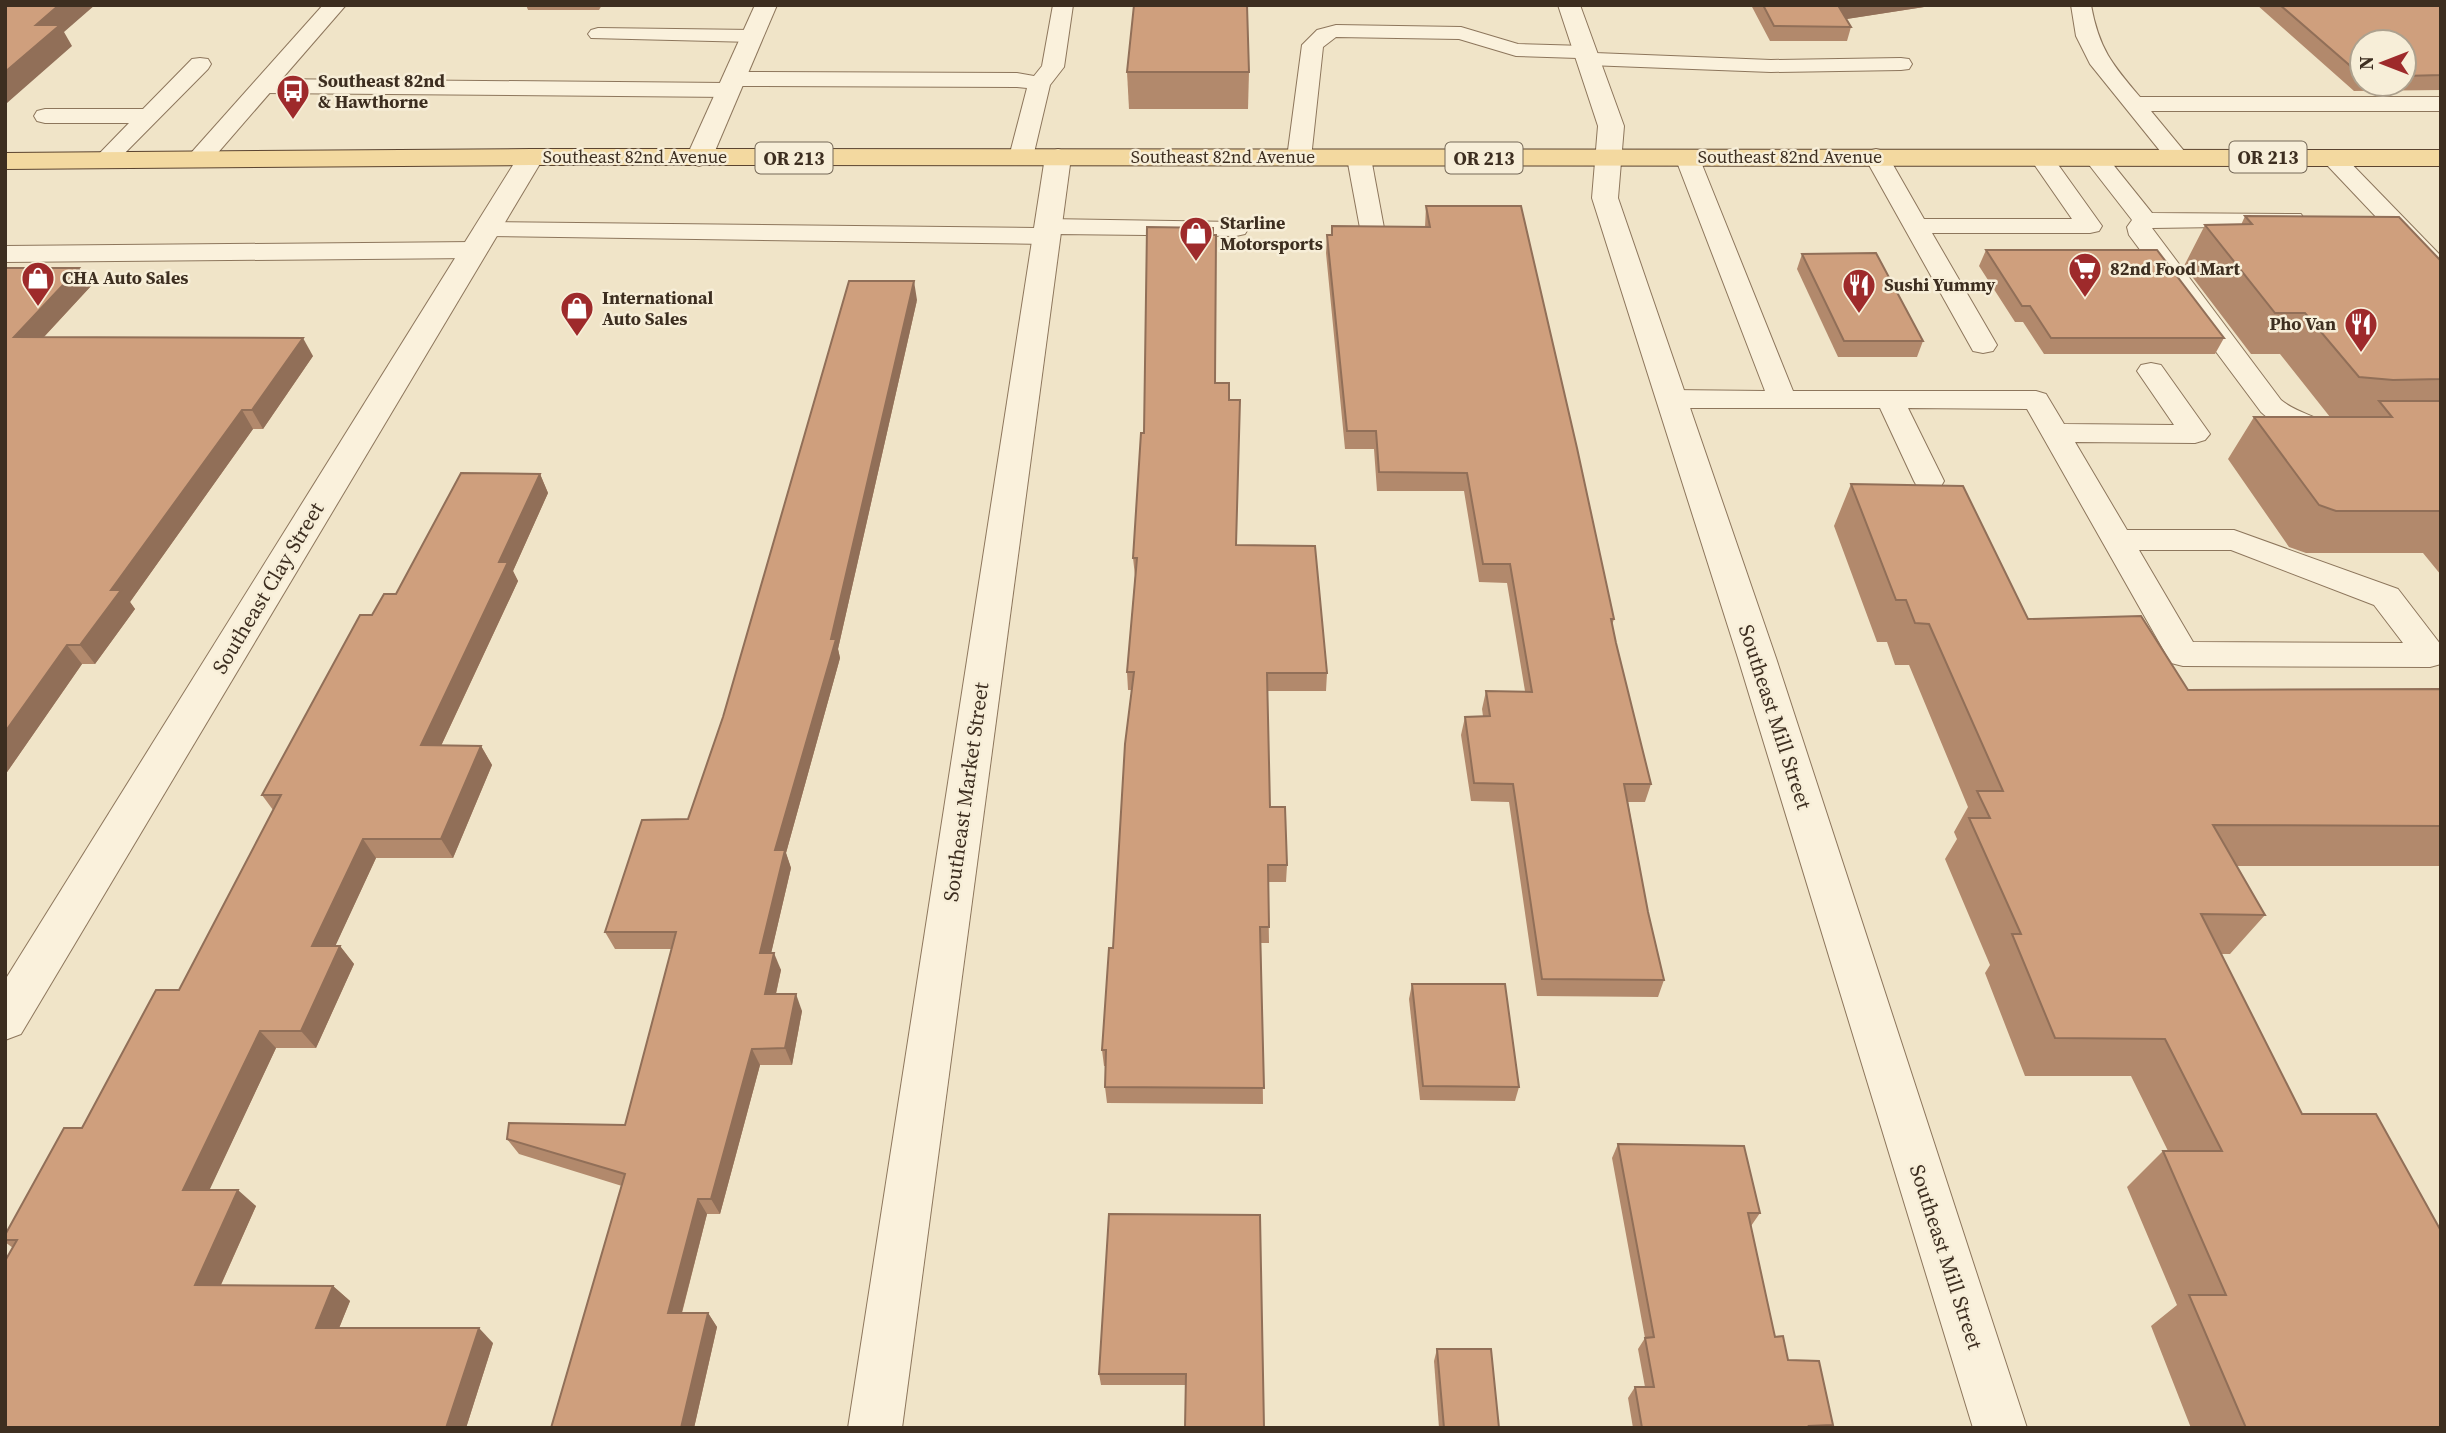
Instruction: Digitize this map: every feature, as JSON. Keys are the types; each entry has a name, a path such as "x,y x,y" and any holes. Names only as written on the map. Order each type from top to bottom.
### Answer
{"main road":[{"name":"Southeast 82nd Avenue","path":"5,161 531,157 2441,158"}],"street":[{"path":"200,158 335,5"},
{"path":"699,158 766,5"},
{"name":"Southeast Mill Street","path":"1569,5 1611,125 1605,198 1756,658 2000,1428"},
{"name":"Southeast Clay Street","path":"5,1020 531,157"},
{"name":"Southeast Market Street","path":"875,1428 1047,231 1039,157"}],"lane":[{"path":"1039,157 1039,84 1053,67 1063,5"},
{"path":"2081,5 2085,36 2101,64 2177,157"},
{"path":"1299,158 1313,45 1324,34 1336,31 1461,33 1516,50 1771,66 1901,64"},
{"path":"598,34 753,36"},
{"path":"106,159 201,64"},
{"path":"264,86 1017,80 1039,84"},
{"path":"2135,104 2441,104"},
{"path":"45,116 148,116"},
{"path":"1876,156 1983,345"},
{"path":"1687,157 1783,399"},
{"path":"1915,226 2090,226 2041,157"},
{"path":"2095,157 2145,220"},
{"path":"1359,158 1372,228"},
{"path":"2333,158 2441,271"},
{"path":"2322,219 2145,220 2139,227 2281,416 2318,429 2348,432"},
{"path":"2363,219 2391,219"},
{"path":"5,254 481,239 1236,229"},
{"path":"2056,433 2194,434 2151,371"},
{"path":"1671,398 2036,400 2183,654 2430,655 2386,597 2234,540 2118,540"},
{"path":"1890,400 1929,481"}],"building":[{"path":"5,5 59,5 36,25 60,25 5,72"},
{"path":"1134,5 1247,5 1249,72 1127,72"},
{"path":"1763,5 1850,5 1839,7 1851,27 1774,26"},
{"path":"2280,5 2441,7 2441,75 2418,76 2418,28 2348,28 2348,64"},
{"path":"1426,206 1521,206 1577,448 1614,619 1611,619 1616,643 1651,784 1624,784 1664,980 1542,979 1513,784 1474,783 1465,717 1490,716 1486,691 1532,692 1510,564 1483,564 1467,473 1379,472 1376,431 1347,431 1327,235 1332,235 1332,226 1430,227"},
{"path":"2245,216 2399,217 2441,261 2441,379 2393,380 2359,377 2305,313 2275,313 2205,225 2252,224"},
{"path":"1147,227 1213,228 1213,235 1216,235 1215,383 1229,383 1229,400 1240,400 1236,545 1315,546 1327,673 1267,673 1270,807 1285,807 1287,865 1268,865 1269,927 1260,927 1264,1088 1105,1087 1106,1050 1102,1050 1109,948 1113,948 1125,744 1134,672 1127,672 1137,558 1133,558 1141,433 1144,433"},
{"name":"82nd Food Mart","path":"1986,250 2157,250 2224,338 2051,338 2030,306 2022,306"},
{"name":"Sushi Yummy","path":"1876,253 1923,341 1844,341 1802,254"},
{"path":"5,268 79,268 14,337 303,338 252,410 242,410 111,590 121,590 80,645 67,645 5,732"},
{"path":"849,281 914,281 831,639 836,639 775,850 785,850 760,953 774,953 765,994 796,994 785,1048 752,1049 711,1199 698,1199 668,1313 708,1313 681,1428 551,1428 625,1174 507,1139 509,1123 625,1125 676,932 605,932 642,820 688,819 723,717"},
{"path":"2379,401 2441,401 2441,511 2336,511 2319,505 2254,417 2392,417"},
{"path":"461,473 540,474 499,562 508,562 421,745 481,746 441,839 363,839 312,946 340,946 301,1031 260,1031 183,1190 238,1190 195,1285 333,1286 316,1328 479,1328 446,1428 5,1428 5,1261 17,1240 5,1240 5,1235 64,1128 82,1128 156,990 179,990 281,795 262,795 360,615 372,615 384,594 396,594"},
{"path":"1851,484 1963,486 2028,619 2141,616 2188,690 2441,689 2441,826 2213,825 2265,915 2201,914 2302,1114 2376,1114 2441,1231 2441,1428 2246,1428 2189,1295 2226,1295 2163,1151 2222,1151 2165,1039 2055,1038 2012,934 2021,934 1969,818 1990,818 1977,791 2003,791 1929,624 1915,623 1906,600 1896,600"},
{"path":"1412,984 1505,984 1519,1087 1423,1086"},
{"path":"1618,1144 1744,1146 1760,1213 1748,1213 1775,1337 1783,1336 1788,1360 1819,1361 1833,1425 1809,1426 1810,1428 1642,1428 1635,1387 1654,1387 1645,1338 1654,1337"},
{"path":"1109,1214 1260,1215 1264,1428 1185,1428 1186,1374 1099,1374"},
{"path":"1437,1349 1491,1349 1499,1428 1444,1428"}],"place":[{"name":"Southeast 82nd & Hawthorne","path":"293,121"},
{"name":"Starline Motorsports","path":"1196,263"},
{"name":"82nd Food Mart","path":"2085,299"},
{"name":"CHA Auto Sales","path":"38,308"},
{"name":"Sushi Yummy","path":"1859,315"},
{"name":"International Auto Sales","path":"577,338"},
{"name":"Pho Van","path":"2361,354"}]}
